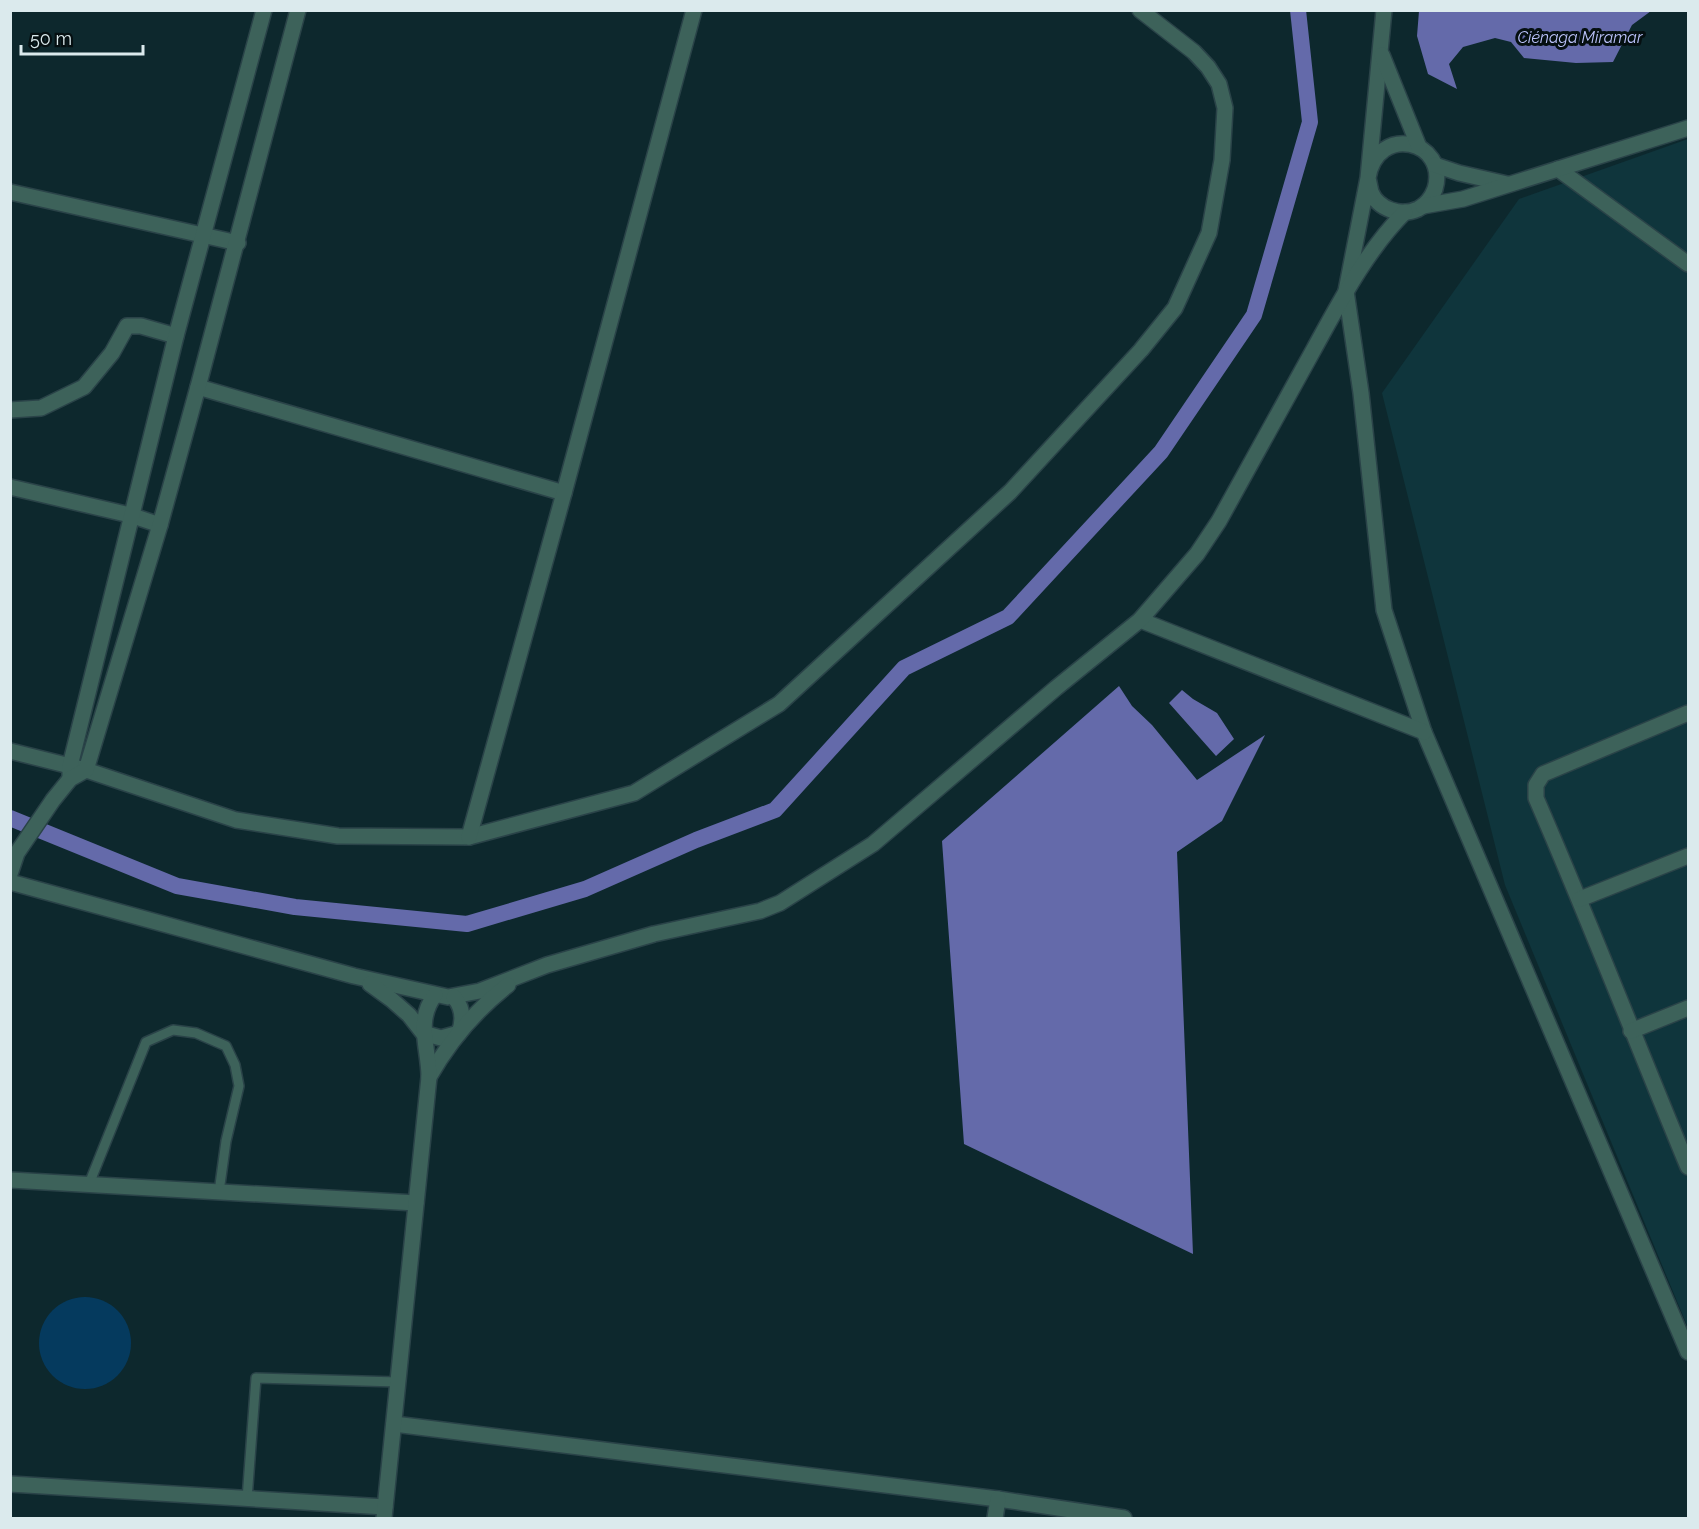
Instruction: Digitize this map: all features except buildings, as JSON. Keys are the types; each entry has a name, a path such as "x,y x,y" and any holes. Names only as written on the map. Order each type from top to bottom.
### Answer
{"street":[{"path":"10,874 17,853 70,772 130,515 264,10"},
{"path":"86,770 160,525 238,243 298,10"},
{"path":"469,837 694,10"},
{"path":"10,751 70,772 86,770 236,820 338,836 469,837 634,793 779,704 1010,492 1142,350 1175,308 1209,233 1222,160 1225,108 1219,84 1208,67 1194,52 1140,10"},
{"path":"1384,10 1368,178 1371,192 1379,203 1391,210 1404,212 1463,199 1689,128"},
{"path":"1381,52 1419,147"},
{"path":"1423,206 1433,195 1437,180 1435,165 1428,154 1419,147 1407,143 1385,148 1370,166 1346,291 1361,393 1384,610 1424,732 1689,1352"},
{"path":"1435,165 1459,173 1510,184"},
{"path":"1558,169 1689,264"},
{"path":"10,192 238,243"},
{"path":"10,882 354,976 435,996 454,997 480,991 547,965 654,934 760,910 780,903 873,844 1056,688 1140,620 1197,554 1219,521 1346,291 1379,242 1404,212"},
{"path":"10,410 41,408 84,387 112,353 127,326 141,326 176,336"},
{"path":"198,387 564,493"},
{"path":"10,487 130,515 160,525"},
{"path":"1140,620 1424,732"},
{"path":"1689,713 1543,774 1536,785 1536,798 1580,899 1631,1031 1689,1167"},
{"path":"1580,899 1689,856"},
{"path":"354,976 392,1000 409,1015 423,1033 441,1038 459,1033"},
{"path":"429,1077 447,1047 459,1033 491,999 520,976"},
{"path":"10,1484 247,1498 384,1513 429,1077 427,1047 423,1033 424,1017 435,996"},
{"path":"454,997 459,1003 462,1018 459,1033"},
{"path":"1631,1031 1689,1008"},
{"path":"10,1179 416,1203"},
{"path":"394,1424 998,1499 1124,1518"},
{"path":"995,1518 998,1499"}],"lane":[{"path":"89,1184 146,1042 173,1030 196,1033 226,1047 235,1065 238,1086 226,1141 219,1192"},
{"path":"247,1498 256,1378 398,1382"}],"shaded area":[{"path":"1688,139 1688,1328 1505,885 1382,393 1519,199"}],"water":[{"name":"Ciénaga Miramar","path":"1419,10 1651,11 1632,25 1613,62 1576,63 1524,58 1511,42 1495,38 1463,47 1449,64 1457,89 1428,74 1417,36"},
{"path":"1119,686 1132,706 1152,725 1197,780 1265,735 1222,821 1177,852 1193,1254 964,1144 942,841"},
{"path":"1182,690 1217,713 1234,739 1216,756 1169,703"}],"waterway":[{"path":"10,818 177,886 295,907 467,924 585,889 696,840 775,810 904,668 1008,617 1161,452 1254,315 1310,122 1298,10"}]}
